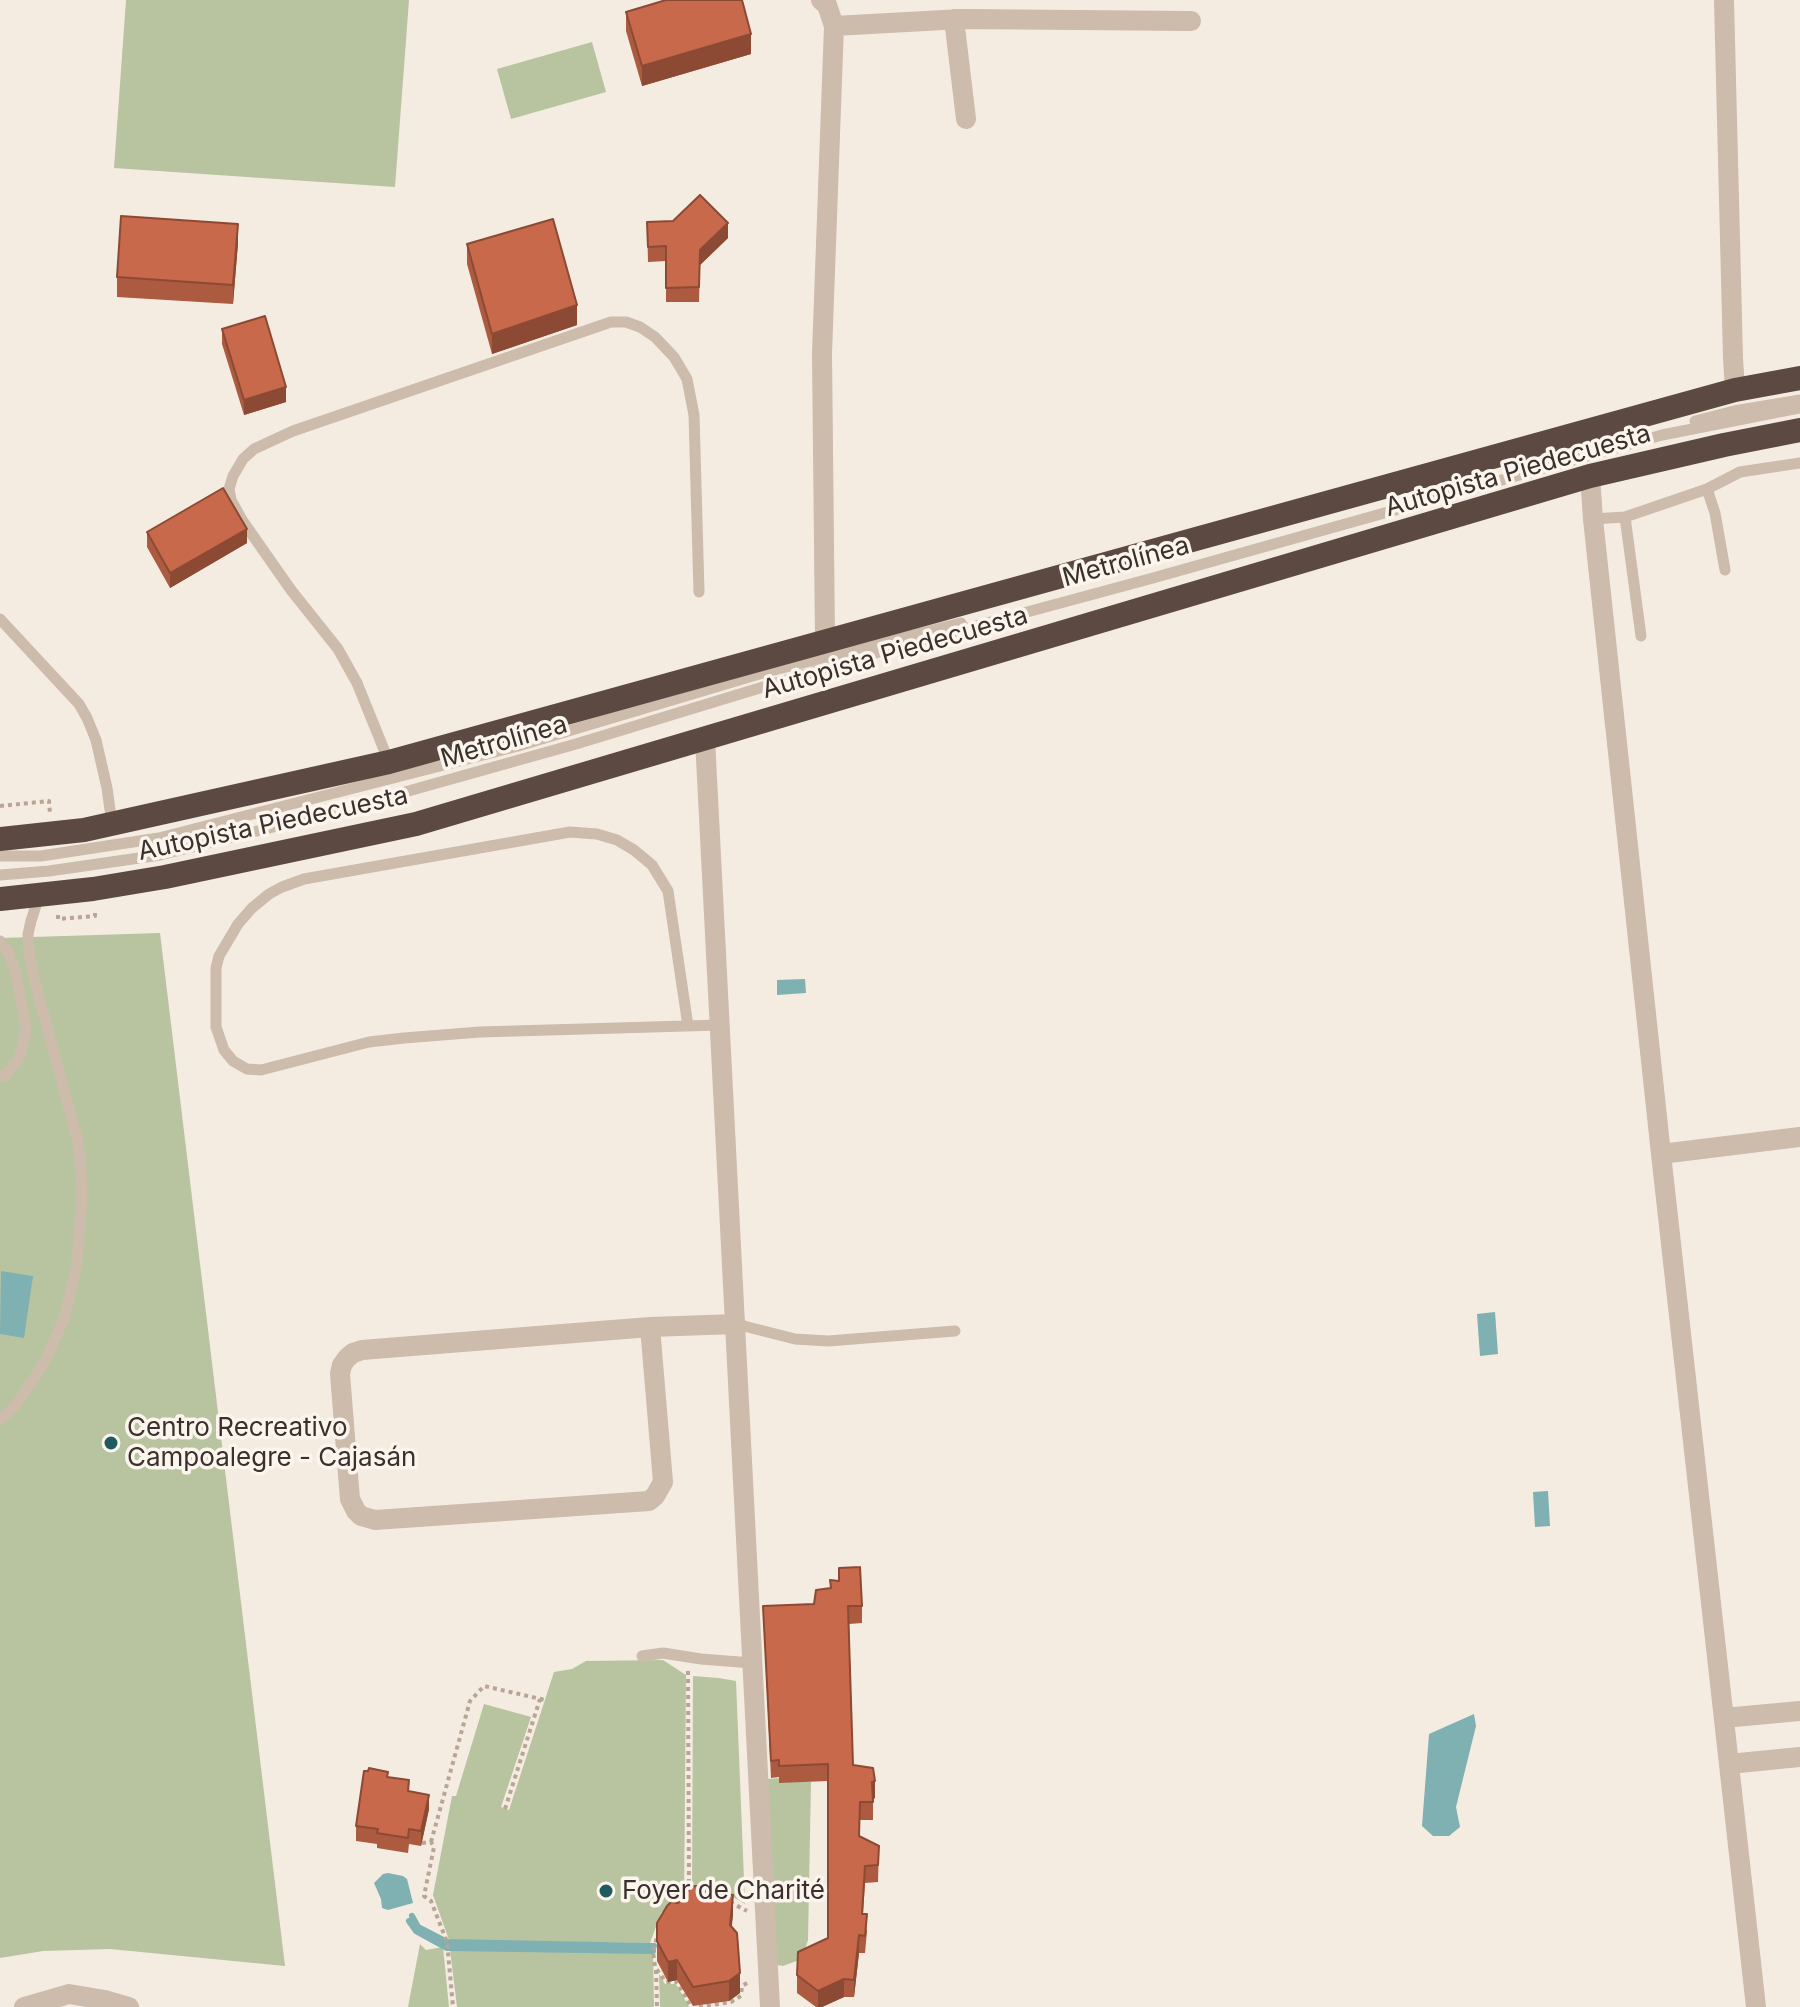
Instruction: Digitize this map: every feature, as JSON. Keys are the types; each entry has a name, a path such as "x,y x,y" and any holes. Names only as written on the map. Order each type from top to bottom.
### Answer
{"highway":[{"name":"Autopista Piedecuesta","path":"0,839 84,830 389,762 1735,390 1800,378"},
{"name":"Autopista Piedecuesta","path":"0,899 165,877 416,824 1590,476 1800,430"}],"street":[{"path":"821,0 827,5 834,26 822,353 825,640"},
{"path":"1724,0 1735,390"},
{"path":"834,26 959,12 1191,21"},
{"path":"959,12 966,119"},
{"path":"1590,476 1661,1154 1756,2007"},
{"path":"705,739 770,2007"},
{"path":"1661,1154 1800,1137"},
{"path":"650,1327 663,1482 649,1501 375,1520 356,1511 350,1499 340,1374 342,1365 353,1353 650,1327 736,1324"},
{"path":"1724,1718 1800,1711"},
{"path":"1729,1764 1800,1757"},
{"path":"24,2007 69,1994 129,2007"}],"lane":[{"path":"389,762 357,683 338,649 291,590 231,500 229,489 233,476 243,459 254,449 293,431 520,353 611,322 626,322 655,337 674,357 687,379 694,415 699,592"},
{"name":"Metrolínea","path":"0,856 41,856 159,838 518,746 766,672 1079,592 1734,411 1800,400"},
{"name":"Metrolínea","path":"0,875 160,855 330,813 576,744 868,655 1662,435 1800,408"},
{"path":"1593,519 1625,517 1707,489 1740,472 1800,463"},
{"path":"1707,489 1715,513 1725,570"},
{"path":"1625,517 1641,636"},
{"path":"0,619 79,704 87,718 96,740 112,824"},
{"path":"688,1026 668,891 652,865 634,850 617,840 597,834 570,832 304,879 282,887 260,901 238,924 219,956 216,968 216,1027 224,1050 233,1061 247,1069 261,1070 369,1042 404,1038 480,1032 688,1026 720,1025"},
{"path":"0,1420 16,1405 45,1362 65,1316 76,1269 82,1200 77,1138 29,952 28,934 40,895"},
{"path":"0,941 9,954 16,974 26,1027 19,1058 6,1075 0,1076"},
{"path":"736,1324 795,1339 828,1341 955,1331"},
{"path":"642,1656 663,1653 752,1663"}],"path":[{"path":"0,806 49,801 50,814"},
{"path":"685,1657 689,1675 689,1903"},
{"path":"453,2007 447,1942 431,1901 424,1896 434,1847 431,1842 470,1701 484,1686 542,1699 505,1809"},
{"path":"422,1843 431,1842"},
{"path":"728,1901 749,1912"},
{"path":"657,2007 654,1946 661,1925"},
{"path":"656,1967 666,1982 677,1982 691,2007"},
{"path":"699,2007 731,2002 741,1996 742,1986 748,1982 768,1979"}],"green space":[{"path":"126,0 409,0 395,187 114,168"},
{"path":"592,42 606,92 511,119 497,69"},
{"name":"Centro Recreativo Campoalegre - Cajasán","path":"160,933 285,1966 110,1949 43,1951 0,1958 0,938"},
{"path":"663,1660 686,1675 684,1903 661,1913 650,1943 449,1940 433,1895 452,1796 456,1796 484,1704 531,1717 501,1807 509,1810 554,1672 572,1669 586,1661"},
{"path":"693,1676 736,1681 745,1904 718,1888 692,1893"},
{"path":"768,1779 811,1782 808,1940 802,1959 783,1966 772,1964"},
{"path":"420,1944 426,1950 443,1947 449,2007 408,2007"},
{"path":"450,1950 653,1953 654,2007 457,2007"},
{"path":"659,1974 665,1984 676,1984 689,2007 660,2007"}],"water":[{"path":"805,979 806,993 777,995 777,980"},
{"path":"1,1271 33,1276 24,1338 0,1334"},
{"path":"1495,1312 1498,1354 1480,1356 1477,1314"},
{"path":"1548,1491 1550,1526 1535,1527 1533,1492"},
{"path":"1474,1714 1476,1726 1456,1807 1460,1827 1449,1836 1433,1836 1422,1826 1429,1734"},
{"path":"388,1873 407,1879 413,1903 388,1910 382,1908 374,1883"}],"building":[{"path":"666,0 742,0 751,34 642,66 626,12"},
{"path":"700,195 728,223 700,250 699,287 666,288 666,246 648,247 647,222 673,221"},
{"path":"121,216 238,224 233,285 117,277"},
{"path":"553,219 577,305 492,334 467,244"},
{"path":"265,316 286,387 244,400 222,329"},
{"path":"223,488 247,529 170,573 147,532"},
{"path":"860,1567 862,1606 848,1606 853,1765 873,1768 873,1802 860,1802 859,1836 879,1846 878,1865 865,1866 862,1914 867,1914 865,1936 859,1935 854,1980 844,1979 818,1991 797,1975 798,1952 828,1938 828,1764 779,1766 779,1760 771,1761 763,1606 814,1604 816,1590 831,1588 830,1580 839,1581 839,1568"},
{"path":"369,1768 388,1772 387,1777 409,1780 408,1791 429,1795 421,1831 409,1829 408,1838 356,1826 364,1771"},
{"path":"692,1886 721,1887 727,1894 733,1895 730,1925 737,1933 740,1973 729,1981 693,1987 677,1960 668,1962 657,1941 657,1923 667,1906 671,1902 678,1903"}],"waterway":[{"path":"412,1916 418,1927 447,1942 654,1946"},
{"path":"409,1921 416,1931 447,1948 653,1951"}],"place":[{"name":"Centro Recreativo Campoalegre - Cajasán","path":"111,1443"},
{"name":"Foyer de Charité","path":"606,1891"}]}
